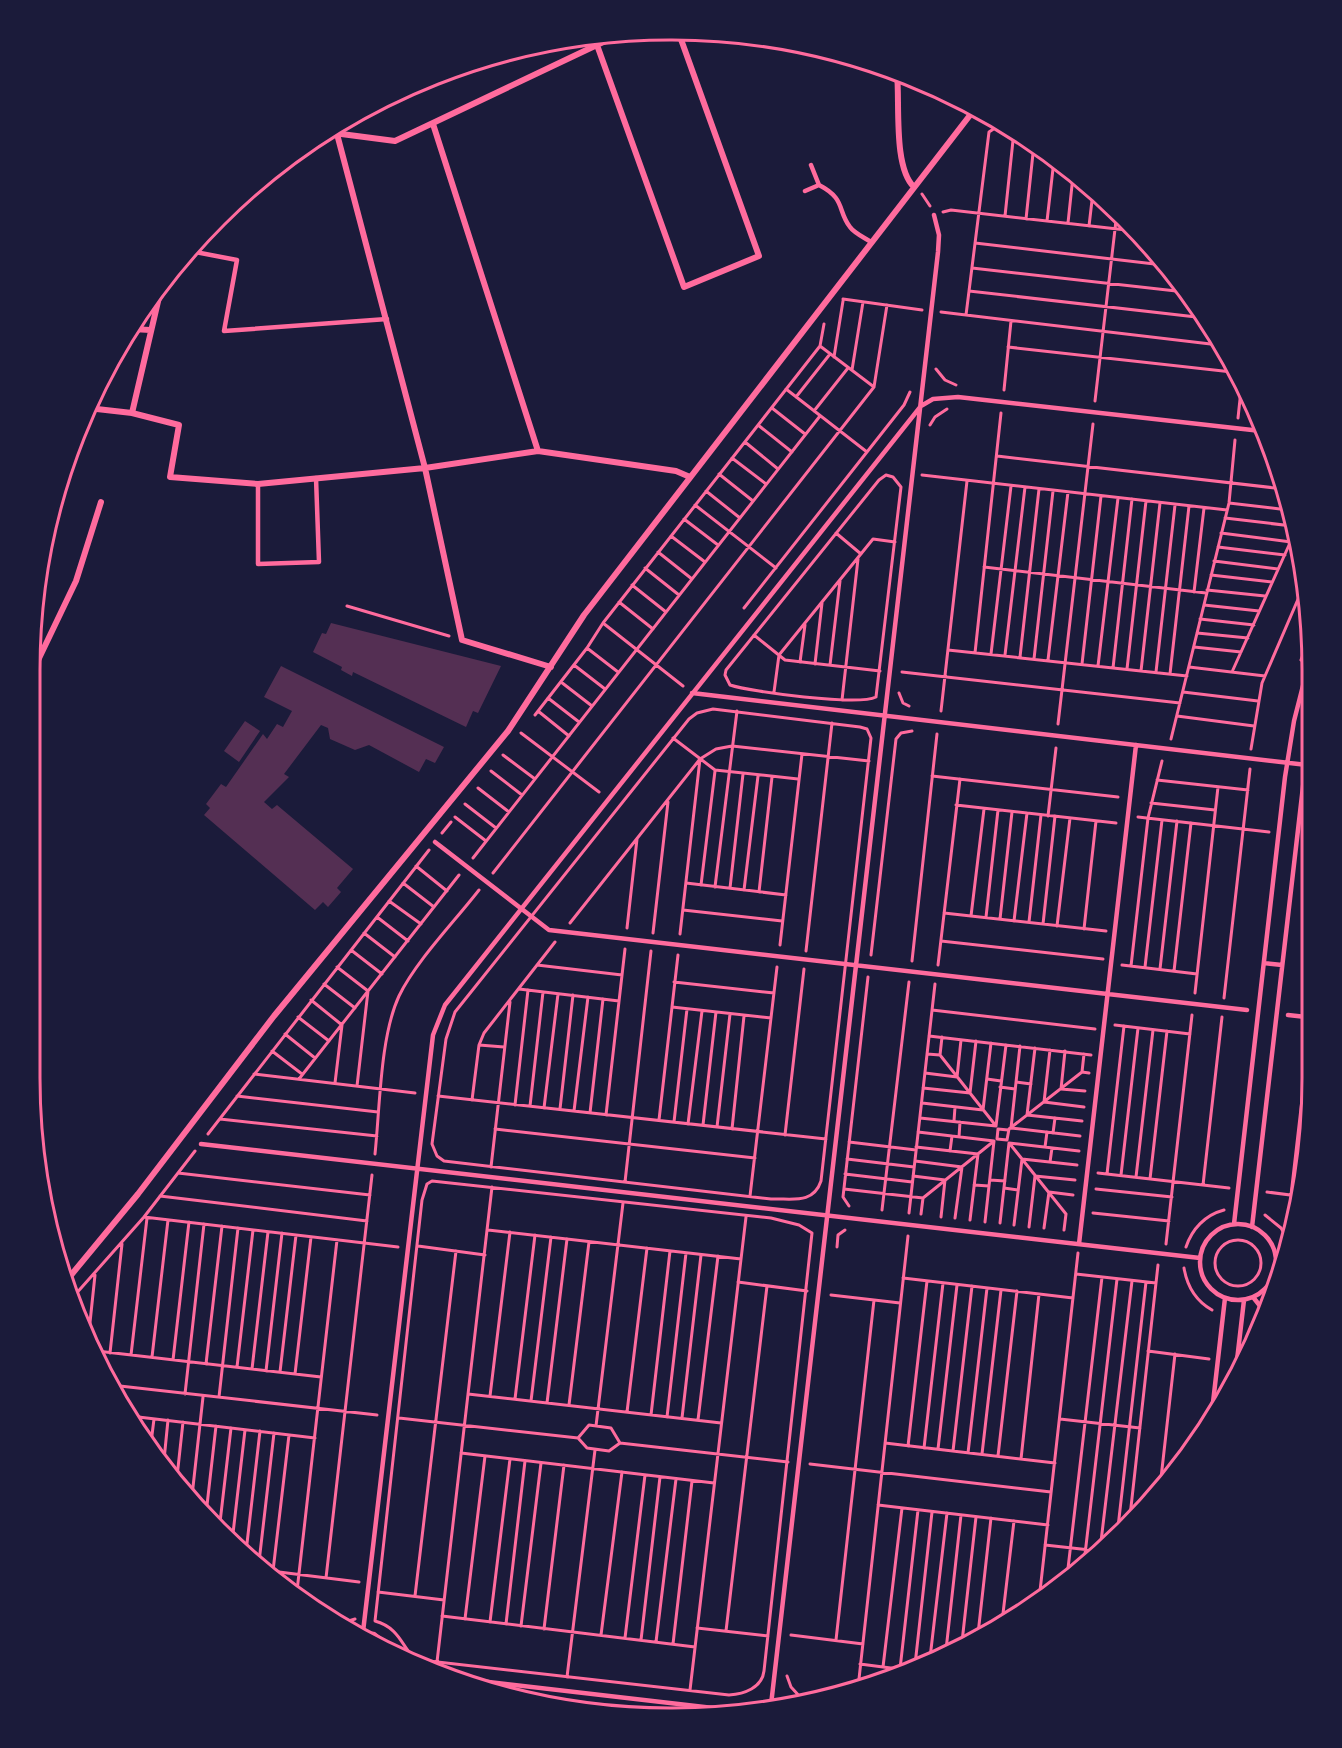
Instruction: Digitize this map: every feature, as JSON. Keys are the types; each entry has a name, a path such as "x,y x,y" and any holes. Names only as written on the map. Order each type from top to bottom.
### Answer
{"street":[{"path":"597,45 684,287 759,256 681,41"},
{"path":"341,134 395,141 596,45"},
{"path":"897,83 901,160 907,179 914,186"},
{"path":"72,1274 138,1194 274,1016 508,731 584,615 969,116"},
{"path":"433,124 538,451"},
{"path":"338,137 425,468 462,640 551,667"},
{"path":"132,413 155,309"},
{"path":"142,330 150,330"},
{"path":"98,409 132,413 179,425 170,477 258,484 425,468 538,451 676,471 690,477"},
{"path":"41,655 76,581 100,502"}],"lane":[{"path":"811,165 819,185 841,203 850,228 871,242"},
{"path":"804,191 819,185"},
{"path":"772,1699 932,311 939,235 934,215"},
{"path":"199,253 237,260 224,331 387,319"},
{"path":"364,1627 417,1168 436,1024 445,1005 921,406 933,399 944,397 1254,430"},
{"path":"258,484 258,564 319,562 316,478"},
{"path":"1234,1224 1287,762 1302,685"},
{"path":"692,693 1302,764"},
{"path":"1079,1244 1136,745"},
{"path":"1252,1227 1302,798"},
{"path":"435,842 549,930 1247,1010"},
{"path":"1264,963 1282,965"},
{"path":"1288,1015 1302,1017"},
{"path":"201,1144 1200,1258"},
{"path":"1265,1288 1244,1300 1225,1298 1214,1291 1204,1280 1200,1258 1205,1244 1214,1232 1234,1224 1252,1227 1263,1233 1272,1245 1275,1256"},
{"path":"1253,1297 1259,1305"},
{"path":"1214,1397 1225,1298"},
{"path":"1238,1352 1244,1300"},
{"path":"499,1683 696,1707"}],"path":[{"path":"966,315 989,132 993,129"},
{"path":"1005,216 1013,142"},
{"path":"1026,219 1033,155"},
{"path":"1047,221 1053,170"},
{"path":"1068,223 1072,185"},
{"path":"914,186 927,199 934,215 951,210 1121,230"},
{"path":"1089,226 1092,202"},
{"path":"1095,401 1116,224"},
{"path":"975,243 1152,264"},
{"path":"972,268 1174,291"},
{"path":"969,291 1192,316"},
{"path":"843,299 1209,344"},
{"path":"837,308 843,299"},
{"path":"796,397 832,356 843,299"},
{"path":"814,411 850,369 863,302"},
{"path":"326,1578 387,1037 400,995 409,980 486,881 874,387 887,305"},
{"path":"532,718 587,648 645,568 820,346 824,324 830,316"},
{"path":"1004,390 1011,321"},
{"path":"820,346 874,387"},
{"path":"1008,347 1225,371"},
{"path":"786,389 867,452"},
{"path":"1238,418 1240,400"},
{"path":"975,653 1002,402"},
{"path":"772,408 805,434"},
{"path":"928,428 939,413 955,408"},
{"path":"990,412 1001,414"},
{"path":"299,1079 820,416"},
{"path":"1058,724 1093,424 1104,425"},
{"path":"758,425 792,452"},
{"path":"1223,439 1246,441"},
{"path":"1167,737 1171,741 1229,503 1235,440"},
{"path":"745,442 778,469"},
{"path":"997,456 1274,488"},
{"path":"732,458 766,484"},
{"path":"923,476 924,466"},
{"path":"719,474 753,501"},
{"path":"913,474 1227,510"},
{"path":"886,475 893,477 901,487 895,542 876,697 870,700 843,700 737,687 727,680 726,670 879,480 886,475"},
{"path":"940,723 967,481"},
{"path":"991,654 1011,486"},
{"path":"1005,656 1025,487"},
{"path":"1020,658 1039,489"},
{"path":"706,491 740,518"},
{"path":"1034,659 1053,491"},
{"path":"1048,661 1068,492"},
{"path":"1082,664 1101,496"},
{"path":"1098,666 1118,498"},
{"path":"1113,668 1132,500"},
{"path":"1127,670 1146,501"},
{"path":"1141,671 1160,503"},
{"path":"1229,503 1280,509"},
{"path":"1156,672 1175,504"},
{"path":"695,505 776,568"},
{"path":"1170,674 1190,506"},
{"path":"1194,592 1204,508"},
{"path":"1225,518 1284,525"},
{"path":"684,519 718,545"},
{"path":"836,533 859,555"},
{"path":"1221,533 1288,542"},
{"path":"671,536 705,562"},
{"path":"773,703 779,655 859,555 873,539 905,543"},
{"path":"1218,547 1285,555"},
{"path":"1232,672 1289,547"},
{"path":"658,552 692,579"},
{"path":"843,700 859,555"},
{"path":"1214,561 1279,569"},
{"path":"984,567 1194,592 1266,596"},
{"path":"645,568 679,595"},
{"path":"1211,575 1273,582"},
{"path":"830,665 840,580"},
{"path":"632,585 666,612"},
{"path":"815,664 822,601"},
{"path":"1251,751 1258,701 1265,676 1297,601"},
{"path":"619,602 652,629"},
{"path":"1204,605 1260,611"},
{"path":"347,606 462,640"},
{"path":"1200,619 1254,625"},
{"path":"603,623 683,686"},
{"path":"800,662 805,623"},
{"path":"1197,633 1248,638"},
{"path":"754,635 785,660 880,671"},
{"path":"1194,647 1241,652"},
{"path":"587,648 618,672"},
{"path":"948,650 1187,676"},
{"path":"574,664 605,689"},
{"path":"1189,668 1265,676"},
{"path":"901,681 902,672 1180,703"},
{"path":"561,682 592,706"},
{"path":"899,691 903,703 917,708"},
{"path":"1183,692 1258,701"},
{"path":"548,698 579,722"},
{"path":"713,709 832,723 867,729 871,738 821,1181 812,1197 805,1199 750,1197 450,1162 437,1155 432,1144 446,1038 451,1020 674,738 697,713 713,709"},
{"path":"933,710 953,712"},
{"path":"538,711 569,736"},
{"path":"715,887 737,711"},
{"path":"1177,716 1254,726"},
{"path":"784,1135 832,723"},
{"path":"1047,723 1069,726"},
{"path":"515,740 526,725"},
{"path":"856,1207 849,1206 843,1201 845,1174 896,738 901,733 918,732"},
{"path":"521,733 599,792"},
{"path":"882,1210 937,734 928,733"},
{"path":"674,738 715,770 799,779"},
{"path":"472,1100 479,1045 484,1033 700,759 716,749 732,746 869,762"},
{"path":"78,1292 145,1217 509,747"},
{"path":"1048,816 1056,748 1067,750"},
{"path":"1239,749 1261,752"},
{"path":"750,1197 802,754"},
{"path":"504,755 535,779"},
{"path":"1134,757 1162,761"},
{"path":"1131,966 1148,818 1162,761 1166,758"},
{"path":"1203,1185 1251,759"},
{"path":"1250,766 1260,767"},
{"path":"701,885 715,770"},
{"path":"491,771 522,795"},
{"path":"730,888 743,773"},
{"path":"744,890 758,775"},
{"path":"932,776 1130,798"},
{"path":"759,892 772,777"},
{"path":"909,1213 960,779"},
{"path":"1157,780 1248,790"},
{"path":"477,788 509,812"},
{"path":"625,1182 668,800"},
{"path":"1151,803 1216,810"},
{"path":"465,804 496,828"},
{"path":"956,805 1127,824"},
{"path":"971,916 984,809"},
{"path":"986,917 998,810"},
{"path":"1000,919 1012,812"},
{"path":"1014,921 1027,813"},
{"path":"1029,922 1041,815"},
{"path":"1043,924 1055,816"},
{"path":"1128,816 1271,832 1270,843"},
{"path":"455,817 486,841"},
{"path":"1057,926 1070,818"},
{"path":"1145,968 1162,820"},
{"path":"1084,929 1096,821"},
{"path":"1160,969 1177,821"},
{"path":"1174,971 1191,823"},
{"path":"606,1114 638,838"},
{"path":"416,866 447,891"},
{"path":"403,883 434,907"},
{"path":"686,883 786,895"},
{"path":"389,901 421,924"},
{"path":"683,910 782,921"},
{"path":"944,913 1114,932"},
{"path":"376,917 408,941"},
{"path":"364,933 395,957"},
{"path":"941,941 1197,974"},
{"path":"351,950 382,974"},
{"path":"537,965 622,975"},
{"path":"337,968 368,991"},
{"path":"674,982 774,993"},
{"path":"324,984 355,1008"},
{"path":"519,989 619,1001"},
{"path":"515,1105 528,990"},
{"path":"357,1086 368,991"},
{"path":"530,1106 543,992"},
{"path":"544,1108 558,994"},
{"path":"560,1109 573,996"},
{"path":"574,1111 588,997"},
{"path":"590,1113 603,999"},
{"path":"311,1000 342,1025"},
{"path":"491,1167 510,1000"},
{"path":"672,1007 771,1018"},
{"path":"674,1122 687,1009"},
{"path":"932,1010 1104,1027 1124,1026 1190,1034"},
{"path":"688,1124 702,1011"},
{"path":"703,1125 716,1012"},
{"path":"717,1127 730,1014"},
{"path":"732,1129 744,1016"},
{"path":"298,1017 329,1041"},
{"path":"335,1083 342,1025"},
{"path":"1107,1174 1124,1026"},
{"path":"1121,1176 1138,1028"},
{"path":"1136,1177 1153,1030"},
{"path":"1150,1179 1167,1031"},
{"path":"285,1034 315,1058"},
{"path":"929,1036 1100,1056"},
{"path":"942,1037 940,1055 997,1128"},
{"path":"957,1077 961,1040"},
{"path":"970,1093 976,1041"},
{"path":"983,1110 991,1043"},
{"path":"479,1045 504,1047"},
{"path":"985,1222 1005,1045"},
{"path":"1000,1223 1020,1047"},
{"path":"1027,1115 1035,1048"},
{"path":"1044,1102 1050,1050"},
{"path":"272,1051 302,1074"},
{"path":"1060,1089 1065,1052"},
{"path":"927,1054 940,1055"},
{"path":"1010,1129 1082,1072"},
{"path":"925,1073 957,1077"},
{"path":"254,1074 416,1093"},
{"path":"987,1079 1001,1081"},
{"path":"1016,1082 1031,1084"},
{"path":"923,1088 970,1093"},
{"path":"1000,1088 1015,1089"},
{"path":"1060,1089 1096,1093"},
{"path":"237,1096 379,1112"},
{"path":"438,1096 826,1139"},
{"path":"1044,1102 1094,1108"},
{"path":"922,1103 983,1110"},
{"path":"954,1121 955,1107"},
{"path":"1027,1115 1093,1122"},
{"path":"1293,1174 1300,1116"},
{"path":"920,1118 1091,1137"},
{"path":"1053,1133 1055,1118"},
{"path":"220,1119 376,1136"},
{"path":"959,1137 960,1122"},
{"path":"495,1129 755,1158"},
{"path":"918,1132 1089,1152"},
{"path":"1045,1147 1047,1132"},
{"path":"950,1150 952,1136"},
{"path":"921,1214 923,1198 996,1140"},
{"path":"1008,1141 1066,1214"},
{"path":"849,1142 978,1154"},
{"path":"1050,1162 1052,1148"},
{"path":"970,1220 978,1154"},
{"path":"847,1159 914,1167"},
{"path":"1022,1159 1121,1176 1238,1189"},
{"path":"1014,1225 1022,1159"},
{"path":"915,1161 962,1167"},
{"path":"956,1218 962,1167"},
{"path":"178,1173 370,1195"},
{"path":"845,1174 912,1182"},
{"path":"913,1176 945,1180"},
{"path":"1035,1176 1086,1181"},
{"path":"1029,1227 1035,1176"},
{"path":"409,1650 396,1631 375,1622 423,1191 427,1184 438,1180 746,1215 799,1225 812,1233 763,1677 753,1687 739,1694 434,1661"},
{"path":"941,1216 945,1180"},
{"path":"990,1180 1005,1181"},
{"path":"974,1185 989,1186"},
{"path":"437,1662 493,1186"},
{"path":"1004,1188 1018,1190"},
{"path":"1085,1188 1172,1197"},
{"path":"1229,1198 1231,1188"},
{"path":"844,1189 923,1198"},
{"path":"1048,1192 1084,1196"},
{"path":"1044,1228 1048,1192"},
{"path":"1264,1192 1290,1195"},
{"path":"160,1196 367,1221"},
{"path":"596,1426 623,1201"},
{"path":"872,1209 891,1211"},
{"path":"1185,1252 1188,1239 1198,1225 1211,1215 1228,1209"},
{"path":"900,1212 1080,1232"},
{"path":"1083,1212 1169,1221 1166,1247"},
{"path":"1262,1213 1275,1222 1282,1232"},
{"path":"690,1690 746,1215"},
{"path":"145,1217 398,1247"},
{"path":"131,1355 145,1217"},
{"path":"152,1357 168,1220"},
{"path":"173,1360 189,1222"},
{"path":"185,1394 204,1224"},
{"path":"206,1364 222,1226"},
{"path":"219,1398 238,1228"},
{"path":"237,1367 253,1230"},
{"path":"488,1230 741,1259"},
{"path":"836,1254 840,1232 854,1230"},
{"path":"252,1369 268,1232"},
{"path":"490,1396 510,1232"},
{"path":"266,1371 282,1233"},
{"path":"280,1372 296,1235"},
{"path":"515,1399 535,1235"},
{"path":"859,1679 908,1236 919,1238"},
{"path":"295,1374 311,1237"},
{"path":"531,1401 551,1237"},
{"path":"547,1403 567,1239"},
{"path":"1239,1239 1253,1245 1261,1259 1261,1266 1254,1280 1239,1286 1225,1282 1216,1270 1215,1263 1216,1256 1225,1244 1239,1239"},
{"path":"298,1585 337,1240"},
{"path":"110,1353 122,1242"},
{"path":"569,1406 589,1242"},
{"path":"417,1246 485,1255"},
{"path":"627,1412 648,1248"},
{"path":"415,1596 456,1251"},
{"path":"651,1415 670,1251"},
{"path":"667,1417 686,1253"},
{"path":"682,1418 701,1255"},
{"path":"1040,1587 1078,1256 1068,1255"},
{"path":"698,1420 718,1256"},
{"path":"1131,1508 1159,1260"},
{"path":"1184,1263 1190,1289 1201,1303 1216,1312"},
{"path":"90,1322 95,1274"},
{"path":"1076,1274 1156,1283"},
{"path":"1068,1566 1102,1277"},
{"path":"903,1278 1073,1298"},
{"path":"1045,1545 1086,1550 1117,1279"},
{"path":"908,1446 927,1281"},
{"path":"1102,1537 1132,1281"},
{"path":"738,1282 807,1291"},
{"path":"1119,1521 1146,1282"},
{"path":"924,1448 943,1283"},
{"path":"830,1306 832,1285"},
{"path":"938,1449 957,1285"},
{"path":"726,1631 767,1286"},
{"path":"953,1451 972,1286"},
{"path":"968,1453 987,1288"},
{"path":"982,1454 1001,1290"},
{"path":"998,1456 1017,1291"},
{"path":"1021,1459 1039,1294"},
{"path":"831,1295 900,1303"},
{"path":"836,1640 874,1300"},
{"path":"1148,1351 1211,1359"},
{"path":"104,1352 322,1377"},
{"path":"1162,1473 1175,1354"},
{"path":"122,1386 578,1438 587,1448 595,1450 609,1451 620,1443 1052,1492"},
{"path":"468,1394 721,1423"},
{"path":"193,1488 203,1396"},
{"path":"141,1417 315,1438"},
{"path":"152,1434 154,1419"},
{"path":"1060,1419 1140,1428"},
{"path":"165,1452 168,1420"},
{"path":"178,1469 183,1422"},
{"path":"578,1438 589,1425 611,1428 620,1443"},
{"path":"207,1504 216,1426"},
{"path":"220,1518 231,1428"},
{"path":"233,1531 246,1430"},
{"path":"247,1544 260,1431"},
{"path":"260,1555 274,1433"},
{"path":"273,1565 289,1435"},
{"path":"885,1443 1054,1463"},
{"path":"567,1677 595,1450"},
{"path":"461,1453 714,1483"},
{"path":"809,1476 812,1453"},
{"path":"465,1619 485,1456"},
{"path":"490,1622 510,1459"},
{"path":"506,1624 525,1461"},
{"path":"521,1626 542,1463"},
{"path":"544,1629 564,1465"},
{"path":"601,1635 622,1472"},
{"path":"625,1638 645,1475"},
{"path":"641,1640 660,1477"},
{"path":"656,1642 676,1479"},
{"path":"673,1644 692,1481"},
{"path":"878,1505 1048,1525"},
{"path":"883,1667 902,1508"},
{"path":"901,1664 918,1510"},
{"path":"916,1658 932,1512"},
{"path":"931,1651 947,1513"},
{"path":"947,1644 961,1515"},
{"path":"963,1635 976,1516"},
{"path":"979,1627 991,1518"},
{"path":"1003,1612 1014,1521"},
{"path":"281,1572 359,1582"},
{"path":"378,1592 444,1600"},
{"path":"442,1616 695,1647"},
{"path":"792,1624 790,1635 863,1644"},
{"path":"697,1628 768,1636"},
{"path":"860,1665 891,1668"},
{"path":"786,1670 791,1688 797,1694"}],"building":[{"path":"331,623 501,666 478,713 473,711 466,727 353,672 352,676 341,670 342,667 313,652 322,633 326,634"},
{"path":"281,666 444,747 435,763 426,759 419,772 369,745 355,750 330,739 328,728 321,725 284,774 289,777 264,802 272,809 277,805 353,869 337,888 341,892 328,907 323,902 315,910 204,815 210,808 206,804 221,784 226,787 263,734 267,739 277,724 283,727 292,711 264,697"},
{"path":"245,721 260,731 239,762 224,751"}]}
